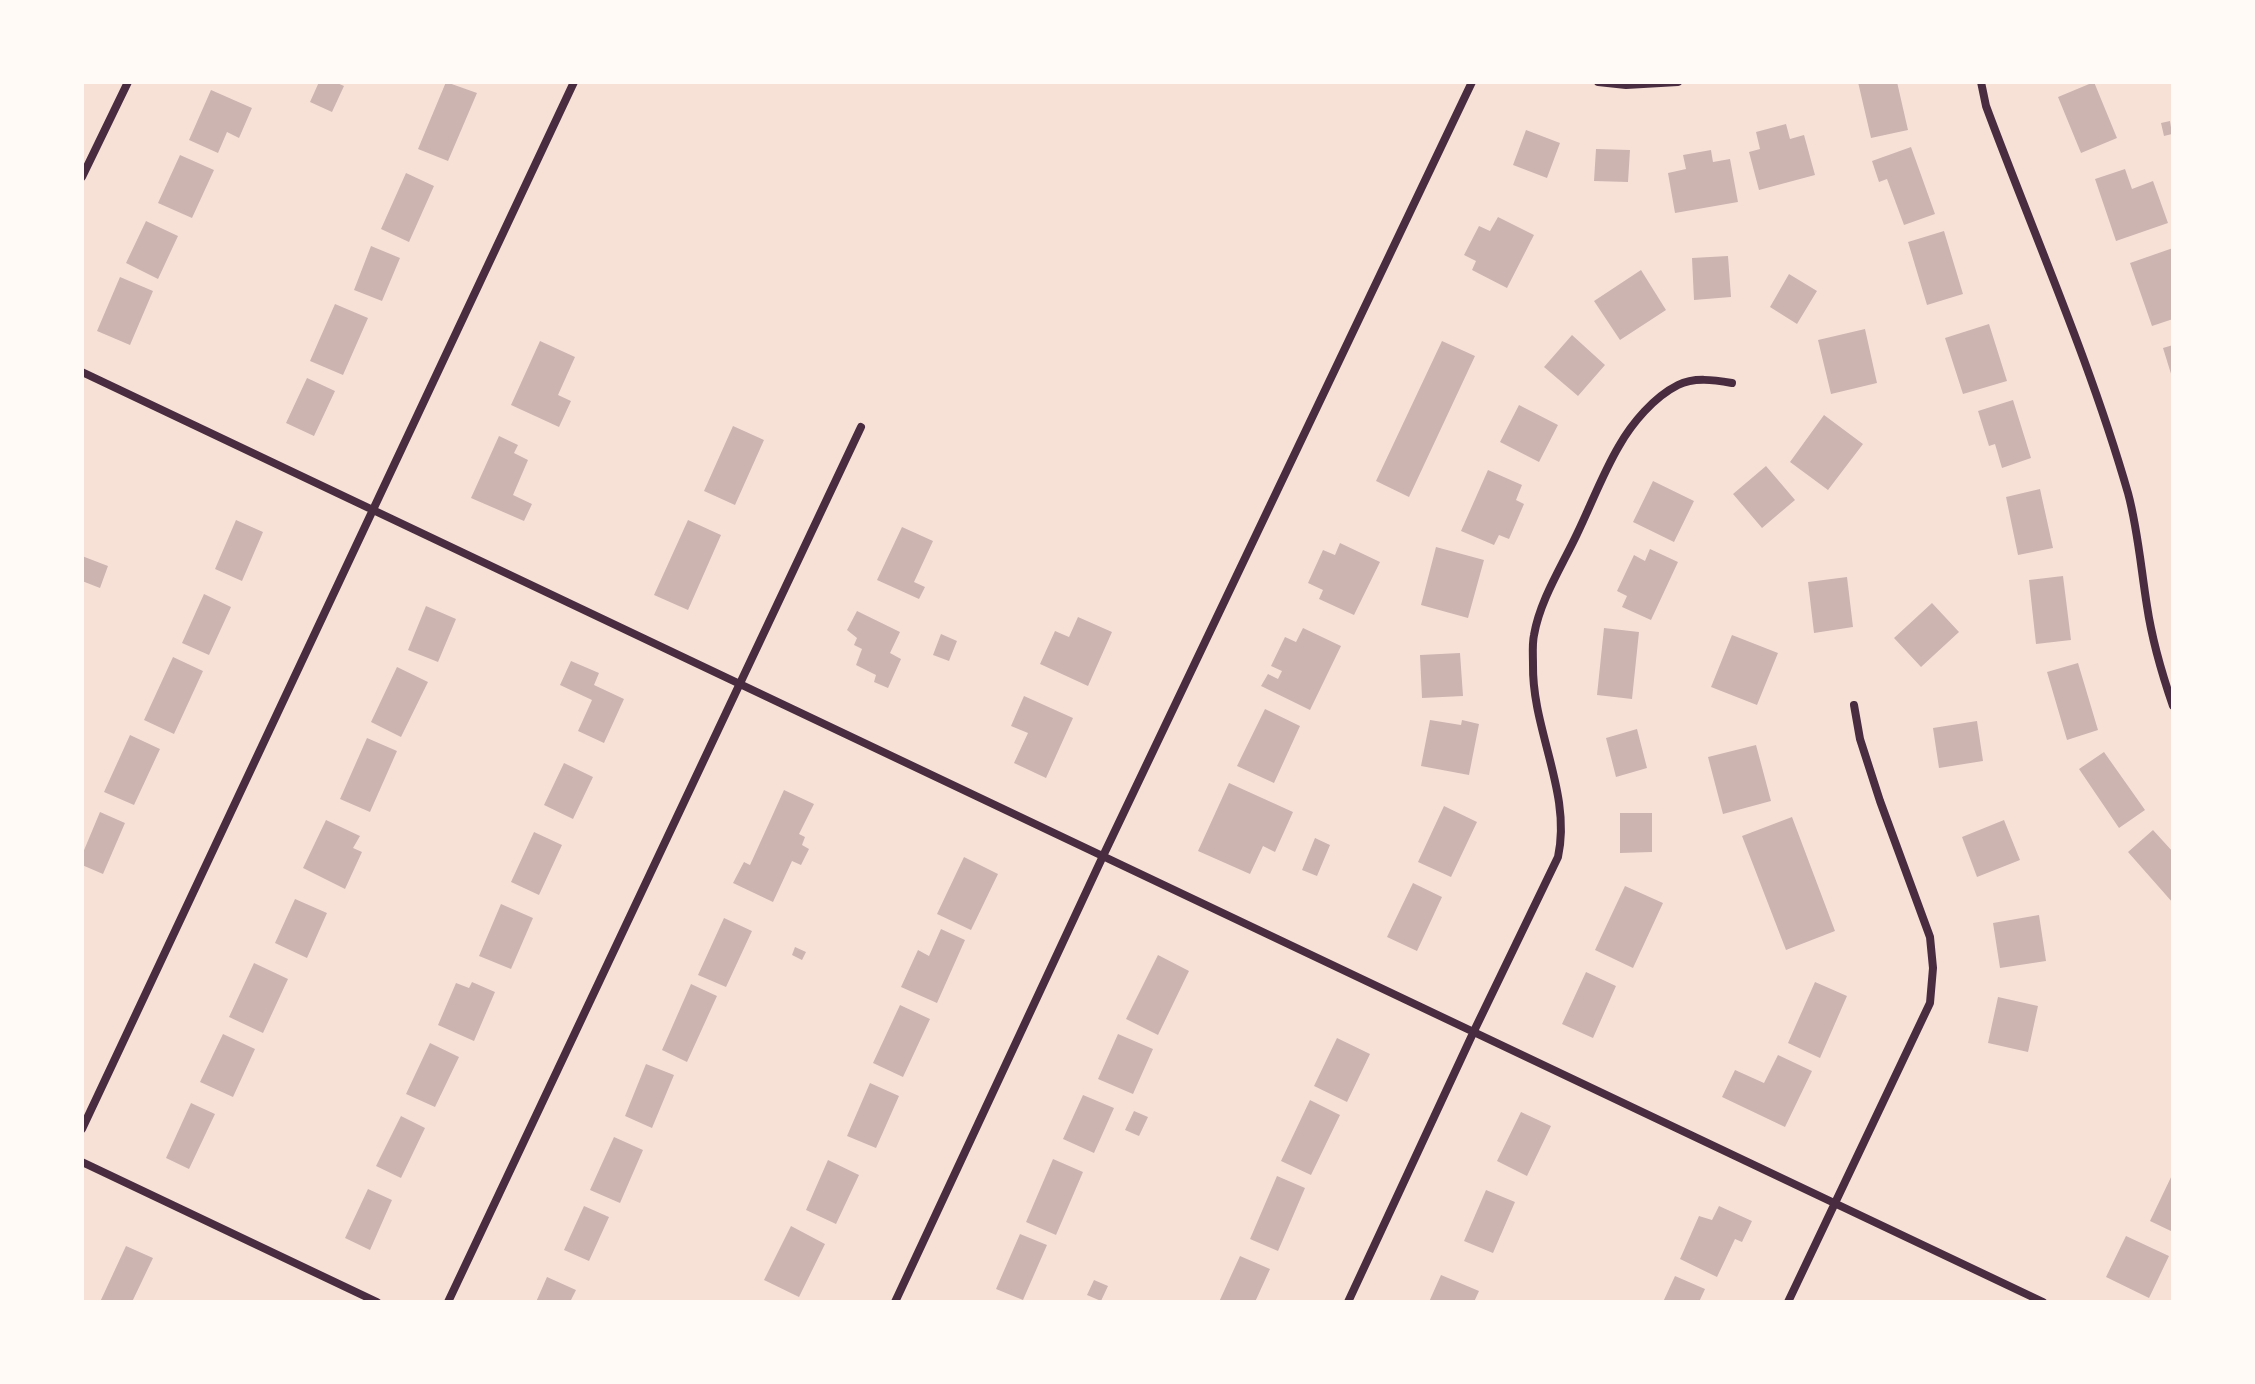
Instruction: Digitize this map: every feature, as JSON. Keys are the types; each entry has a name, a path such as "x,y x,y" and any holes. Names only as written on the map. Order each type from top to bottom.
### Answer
{"street":[{"path":"82,177 128,82"},
{"path":"82,1129 574,82"},
{"path":"895,1302 1103,856 1472,82"},
{"path":"1598,82 1626,85 1678,82"},
{"path":"1981,82 2000,144 2106,421 2129,498 2147,608 2173,706"},
{"path":"82,372 2043,1302"},
{"path":"1348,1302 1558,857 1562,816 1535,704 1532,667 1534,635 1544,603 1619,444 1641,416 1660,396 1680,383 1707,379 1732,383"},
{"path":"448,1302 861,427"},
{"path":"1788,1302 1930,1003 1933,968 1930,937 1880,801 1860,739 1854,705"},
{"path":"82,1162 377,1302"}],"building":[{"path":"319,82 335,82 344,86 332,112 310,102"},
{"path":"446,82 477,93 448,161 418,149"},
{"path":"1858,82 1897,82 1908,130 1871,138"},
{"path":"2094,82 2117,138 2081,153 2058,97"},
{"path":"211,90 252,108 239,138 227,132 218,153 189,140"},
{"path":"2170,121 2172,134 2164,136 2161,123"},
{"path":"1786,124 1790,139 1804,135 1815,175 1759,190 1749,152 1760,149 1756,132"},
{"path":"1526,130 1560,143 1547,178 1513,165"},
{"path":"1911,147 1935,214 1904,225 1887,179 1879,182 1872,161"},
{"path":"1596,149 1630,150 1628,182 1594,181"},
{"path":"1711,150 1713,162 1730,159 1738,202 1675,213 1668,173 1686,169 1683,155"},
{"path":"180,155 214,170 192,218 158,203"},
{"path":"2125,169 2132,189 2153,181 2168,223 2116,241 2095,179"},
{"path":"406,173 434,186 409,242 381,229"},
{"path":"1498,217 1534,235 1507,288 1472,270 1476,261 1464,255 1479,226 1490,231"},
{"path":"146,221 178,236 158,279 126,263"},
{"path":"1944,231 1963,294 1927,305 1908,242"},
{"path":"371,246 400,258 382,301 354,290"},
{"path":"2173,248 2173,319 2152,326 2130,263"},
{"path":"1728,256 1731,297 1694,300 1692,258"},
{"path":"1641,270 1666,310 1620,340 1594,301"},
{"path":"1789,274 1817,291 1797,324 1770,307"},
{"path":"120,277 153,291 130,345 97,331"},
{"path":"335,304 368,318 343,375 310,361"},
{"path":"1989,324 2007,381 1963,394 1945,338"},
{"path":"1865,329 1877,383 1831,394 1818,340"},
{"path":"1572,335 1605,365 1578,396 1544,367"},
{"path":"540,341 575,357 558,395 571,401 559,427 511,405"},
{"path":"1442,341 1475,356 1409,497 1376,481"},
{"path":"2173,345 2173,377 2172,377 2163,348"},
{"path":"307,378 335,391 314,436 286,423"},
{"path":"2013,400 2031,458 2002,468 1995,444 1989,446 1978,411"},
{"path":"1519,405 1558,425 1539,462 1500,442"},
{"path":"1824,415 1863,444 1828,490 1790,462"},
{"path":"733,426 764,440 735,505 704,491"},
{"path":"499,436 518,445 514,453 528,460 513,495 532,504 524,521 471,498"},
{"path":"1766,466 1795,500 1762,528 1733,494"},
{"path":"1488,470 1522,485 1516,500 1524,504 1509,539 1499,535 1494,545 1461,531"},
{"path":"1653,481 1694,501 1674,542 1633,522"},
{"path":"2040,489 2053,548 2018,555 2006,497"},
{"path":"236,520 263,532 242,581 215,569"},
{"path":"688,520 721,535 688,610 654,595"},
{"path":"902,527 933,541 914,582 925,587 919,599 877,580"},
{"path":"1340,543 1380,562 1354,615 1319,599 1323,590 1308,583 1323,550 1335,555"},
{"path":"1436,547 1484,560 1468,618 1421,605"},
{"path":"1650,549 1678,562 1651,620 1622,607 1627,596 1617,591 1634,555 1645,561"},
{"path":"82,556 108,566 100,588 82,581"},
{"path":"2063,576 2071,640 2036,644 2029,580"},
{"path":"1847,577 1853,627 1814,633 1808,582"},
{"path":"204,594 231,607 209,655 182,643"},
{"path":"1932,603 1959,632 1921,667 1894,638"},
{"path":"426,606 456,619 438,662 408,650"},
{"path":"857,611 900,632 890,653 901,659 888,688 874,682 876,675 856,665 862,649 854,645 857,638 847,630"},
{"path":"1078,617 1112,632 1088,686 1040,664 1055,631 1069,637"},
{"path":"1303,628 1341,646 1310,710 1261,686 1268,674 1278,679 1282,671 1271,666 1285,637 1296,642"},
{"path":"1604,628 1639,632 1632,699 1597,695"},
{"path":"941,634 957,641 949,661 933,655"},
{"path":"1732,635 1778,653 1757,705 1711,687"},
{"path":"1460,653 1463,696 1422,698 1420,655"},
{"path":"173,657 203,671 174,734 144,720"},
{"path":"571,661 599,673 594,685 624,699 604,743 578,731 592,700 560,685"},
{"path":"2078,663 2098,730 2067,740 2047,672"},
{"path":"397,667 428,682 401,737 371,722"},
{"path":"1024,696 1073,718 1046,778 1014,763 1028,733 1011,726"},
{"path":"1265,709 1300,726 1274,783 1237,766"},
{"path":"1430,720 1461,725 1462,720 1479,724 1469,775 1421,766"},
{"path":"1977,721 1983,761 1939,768 1933,728"},
{"path":"1637,729 1647,768 1616,777 1606,738"},
{"path":"130,735 160,749 134,805 104,792"},
{"path":"367,738 397,751 370,812 340,799"},
{"path":"1756,745 1771,801 1723,814 1708,757"},
{"path":"2104,752 2145,810 2119,828 2079,769"},
{"path":"564,763 593,777 573,819 544,805"},
{"path":"1229,783 1293,812 1275,852 1263,846 1250,874 1198,851"},
{"path":"784,790 814,804 799,834 805,837 802,845 809,849 801,865 792,861 773,902 733,883 744,862 750,865"},
{"path":"1444,806 1477,822 1451,877 1418,862"},
{"path":"100,812 125,823 103,874 82,865 82,855"},
{"path":"1620,813 1652,813 1652,852 1620,853"},
{"path":"1792,817 1835,931 1786,950 1742,836"},
{"path":"326,820 360,836 353,848 362,852 345,889 303,868"},
{"path":"2004,820 2020,860 1977,877 1962,837"},
{"path":"2153,830 2173,852 2173,903 2128,852"},
{"path":"534,832 562,845 539,895 511,882"},
{"path":"1315,838 1330,845 1317,876 1302,870"},
{"path":"964,857 998,874 971,930 937,914"},
{"path":"1413,883 1442,897 1417,951 1387,937"},
{"path":"1625,886 1663,903 1633,968 1595,950"},
{"path":"295,899 327,913 307,958 275,943"},
{"path":"501,904 533,918 511,969 479,956"},
{"path":"2039,915 2046,961 2000,968 1993,923"},
{"path":"724,918 752,931 726,987 698,975"},
{"path":"941,929 965,940 937,1003 901,987 918,950 929,956"},
{"path":"795,947 806,952 802,960 792,955"},
{"path":"1158,955 1189,971 1158,1035 1126,1019"},
{"path":"254,963 288,979 263,1033 229,1017"},
{"path":"1586,972 1616,986 1593,1038 1562,1024"},
{"path":"472,982 495,992 474,1041 438,1025 456,983 469,988"},
{"path":"1815,982 1847,996 1820,1058 1788,1043"},
{"path":"691,984 717,996 687,1062 662,1050"},
{"path":"1998,997 2038,1006 2028,1052 1988,1043"},
{"path":"900,1005 930,1019 903,1077 873,1063"},
{"path":"223,1034 255,1049 233,1097 200,1082"},
{"path":"1118,1034 1153,1049 1133,1094 1098,1079"},
{"path":"1337,1038 1370,1054 1347,1102 1314,1086"},
{"path":"430,1043 459,1057 435,1107 406,1094"},
{"path":"1778,1055 1812,1071 1785,1127 1722,1097 1735,1070 1764,1083"},
{"path":"646,1064 674,1075 652,1128 625,1116"},
{"path":"870,1083 899,1096 876,1148 847,1136"},
{"path":"1083,1095 1114,1108 1094,1153 1063,1139"},
{"path":"1310,1100 1340,1115 1311,1175 1281,1161"},
{"path":"191,1103 215,1114 189,1169 166,1158"},
{"path":"1134,1111 1148,1117 1139,1136 1125,1130"},
{"path":"1521,1112 1551,1126 1527,1176 1497,1161"},
{"path":"401,1116 425,1128 401,1178 376,1166"},
{"path":"614,1137 643,1150 620,1203 590,1190"},
{"path":"1053,1159 1083,1172 1056,1235 1026,1222"},
{"path":"828,1160 859,1175 836,1224 806,1210"},
{"path":"2173,1173 2173,1232 2150,1221"},
{"path":"1277,1176 1305,1188 1278,1251 1250,1239"},
{"path":"368,1189 392,1200 370,1250 345,1238"},
{"path":"1486,1190 1515,1202 1493,1253 1464,1241"},
{"path":"584,1206 609,1217 589,1261 564,1250"},
{"path":"1719,1206 1752,1221 1742,1242 1735,1239 1717,1277 1680,1259 1699,1216 1712,1220"},
{"path":"791,1226 825,1244 799,1297 764,1280"},
{"path":"1020,1234 1047,1245 1023,1300 996,1289"},
{"path":"2126,1236 2169,1256 2149,1298 2106,1277"},
{"path":"126,1246 153,1258 132,1302 100,1302"},
{"path":"1240,1256 1270,1269 1255,1302 1219,1302"},
{"path":"1441,1275 1479,1291 1474,1302 1429,1302"},
{"path":"1675,1276 1705,1289 1699,1302 1663,1302"},
{"path":"547,1277 576,1290 570,1302 536,1302"},
{"path":"1094,1280 1108,1286 1101,1301 1087,1295"}]}
